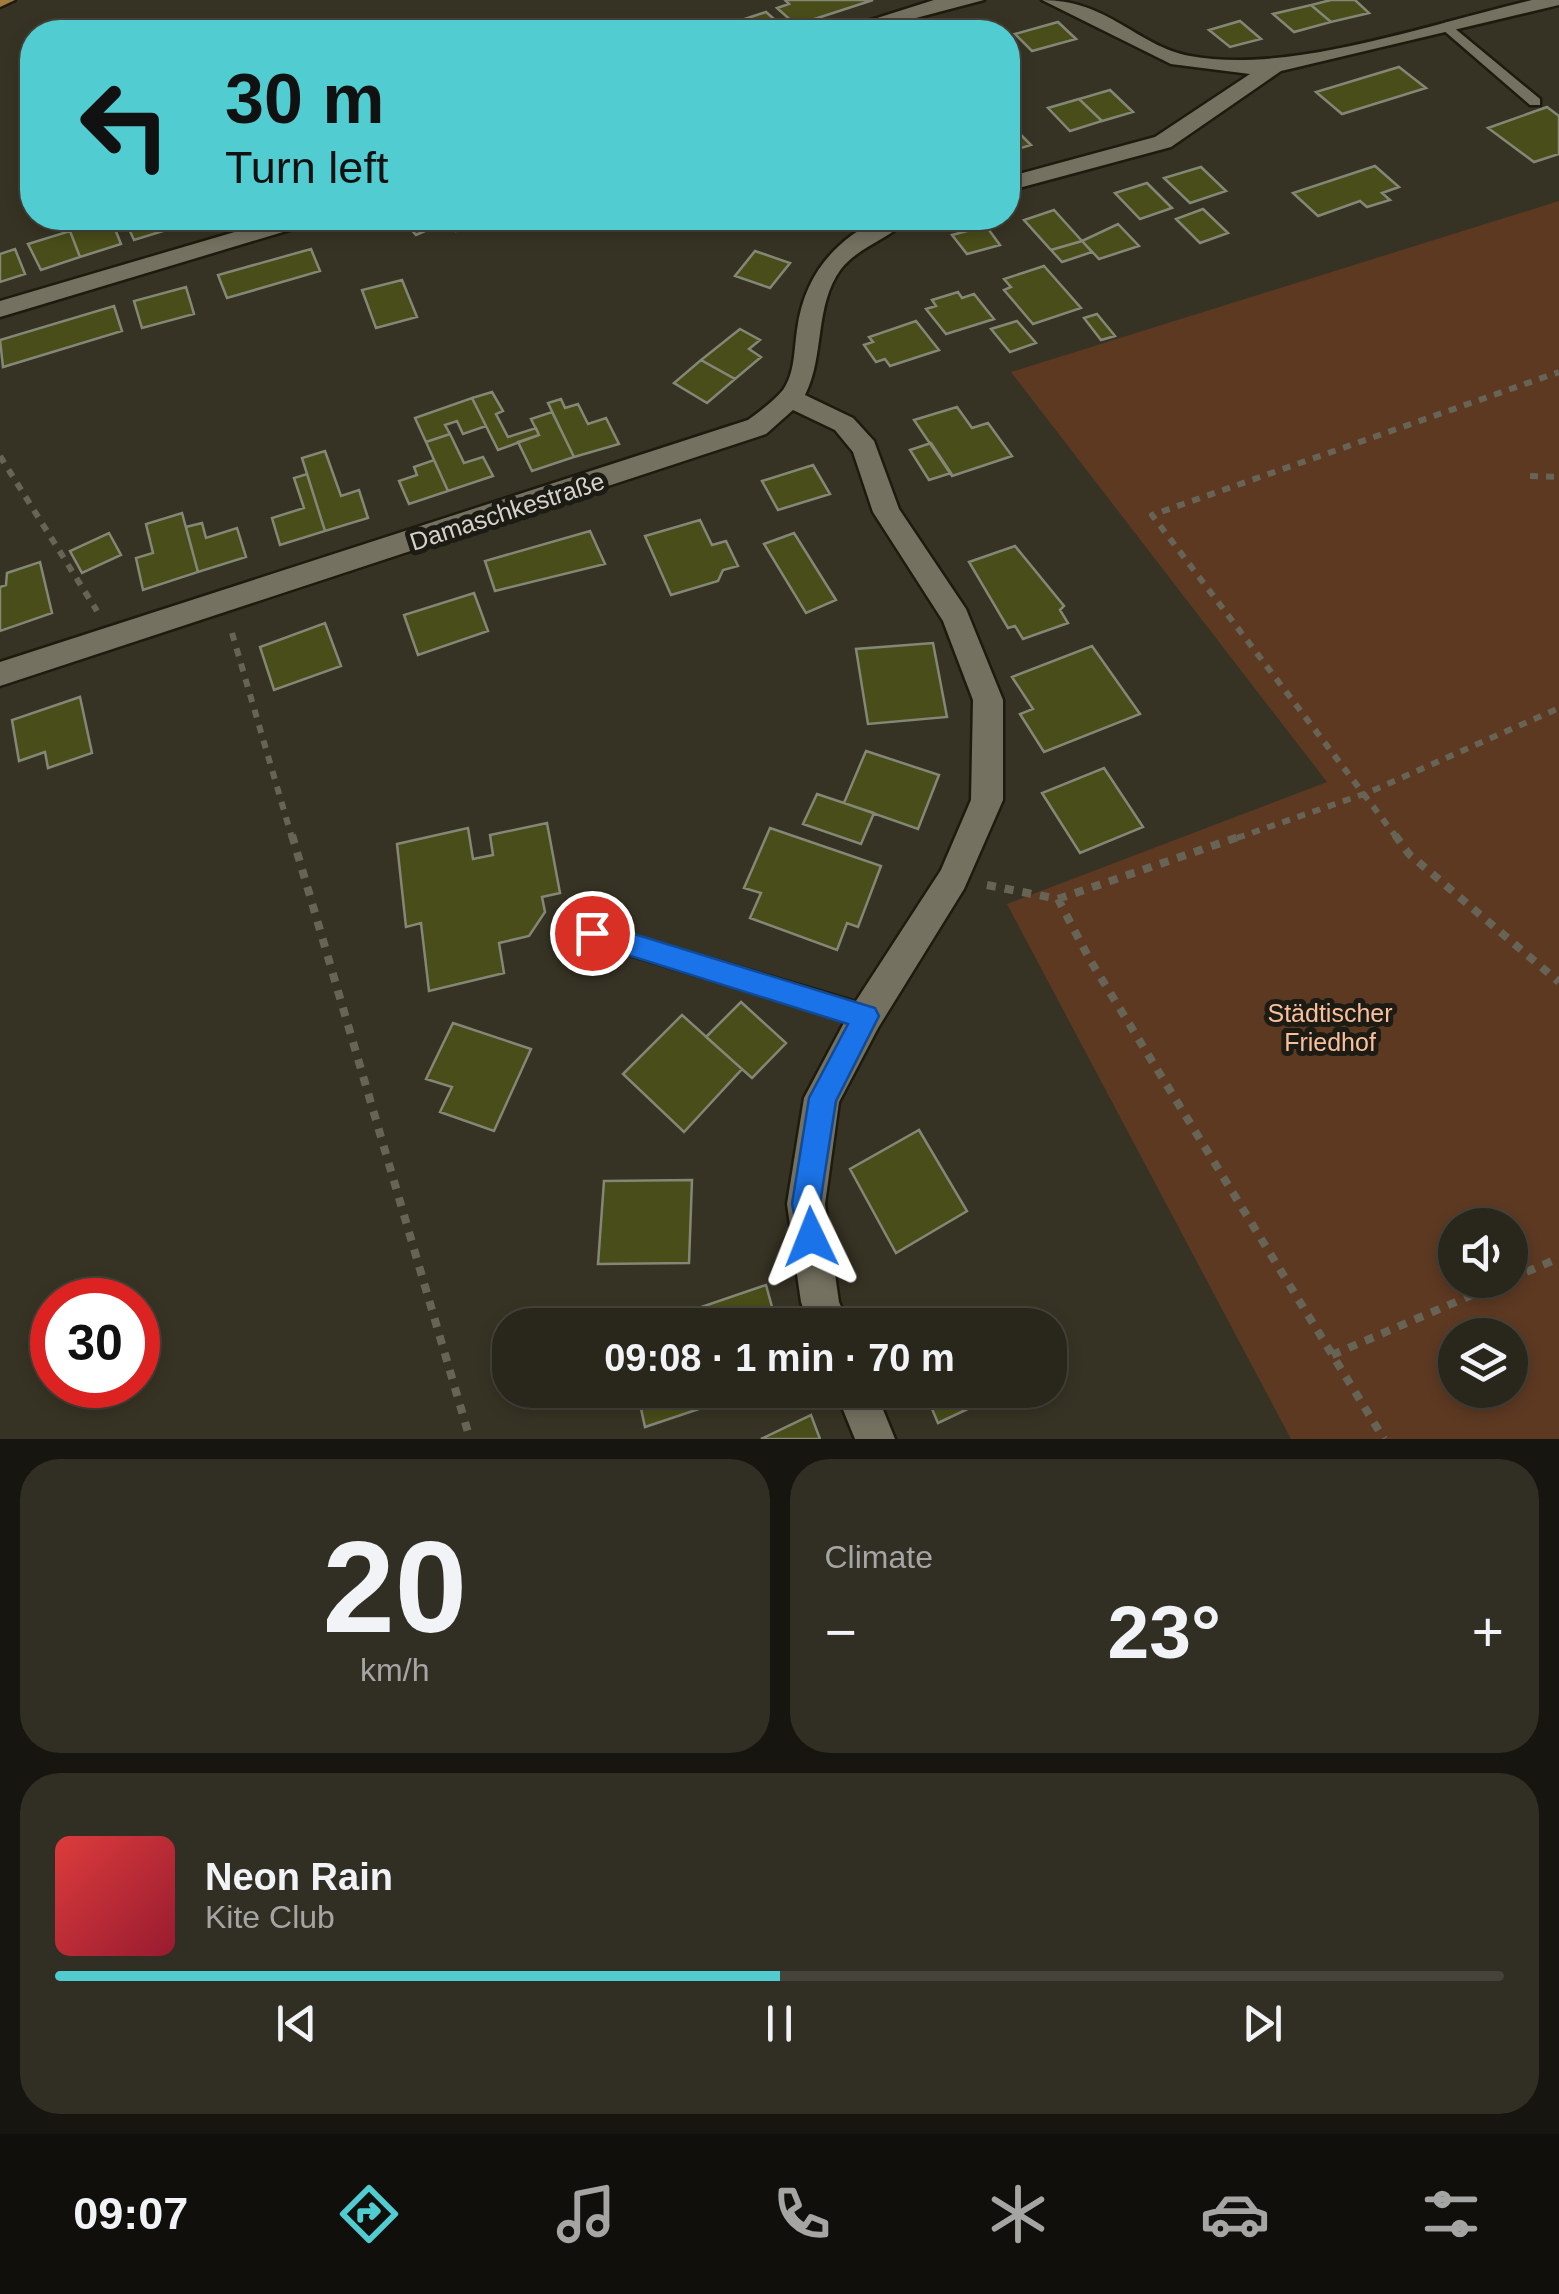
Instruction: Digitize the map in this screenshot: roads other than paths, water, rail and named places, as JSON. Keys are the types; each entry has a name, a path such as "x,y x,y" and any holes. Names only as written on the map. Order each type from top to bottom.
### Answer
{"street":[{"path":"886,20 974,0"},
{"path":"1052,0 1101,19 1178,60 1221,67 1274,68"},
{"path":"1020,181 1163,142 1182,132 1201,96 1274,68 1557,0"},
{"path":"1178,60 1201,96"},
{"path":"0,309 265,230"},
{"path":"822,1308 806,1204 822,1098 866,1016 953,878 987,800 988,700 956,617 886,512 864,448 844,424 792,399 804,379 820,284 839,256 872,230"},
{"name":"Damaschkestraße","path":"0,674 757,427 792,399"},
{"path":"862,1408 874,1439"}],"lane":[{"path":"1447,26 1536,102"},
{"path":"592,933 866,1016"}],"park label":[{"name":"Städtischer Friedhof","path":"1330,1028"}]}
